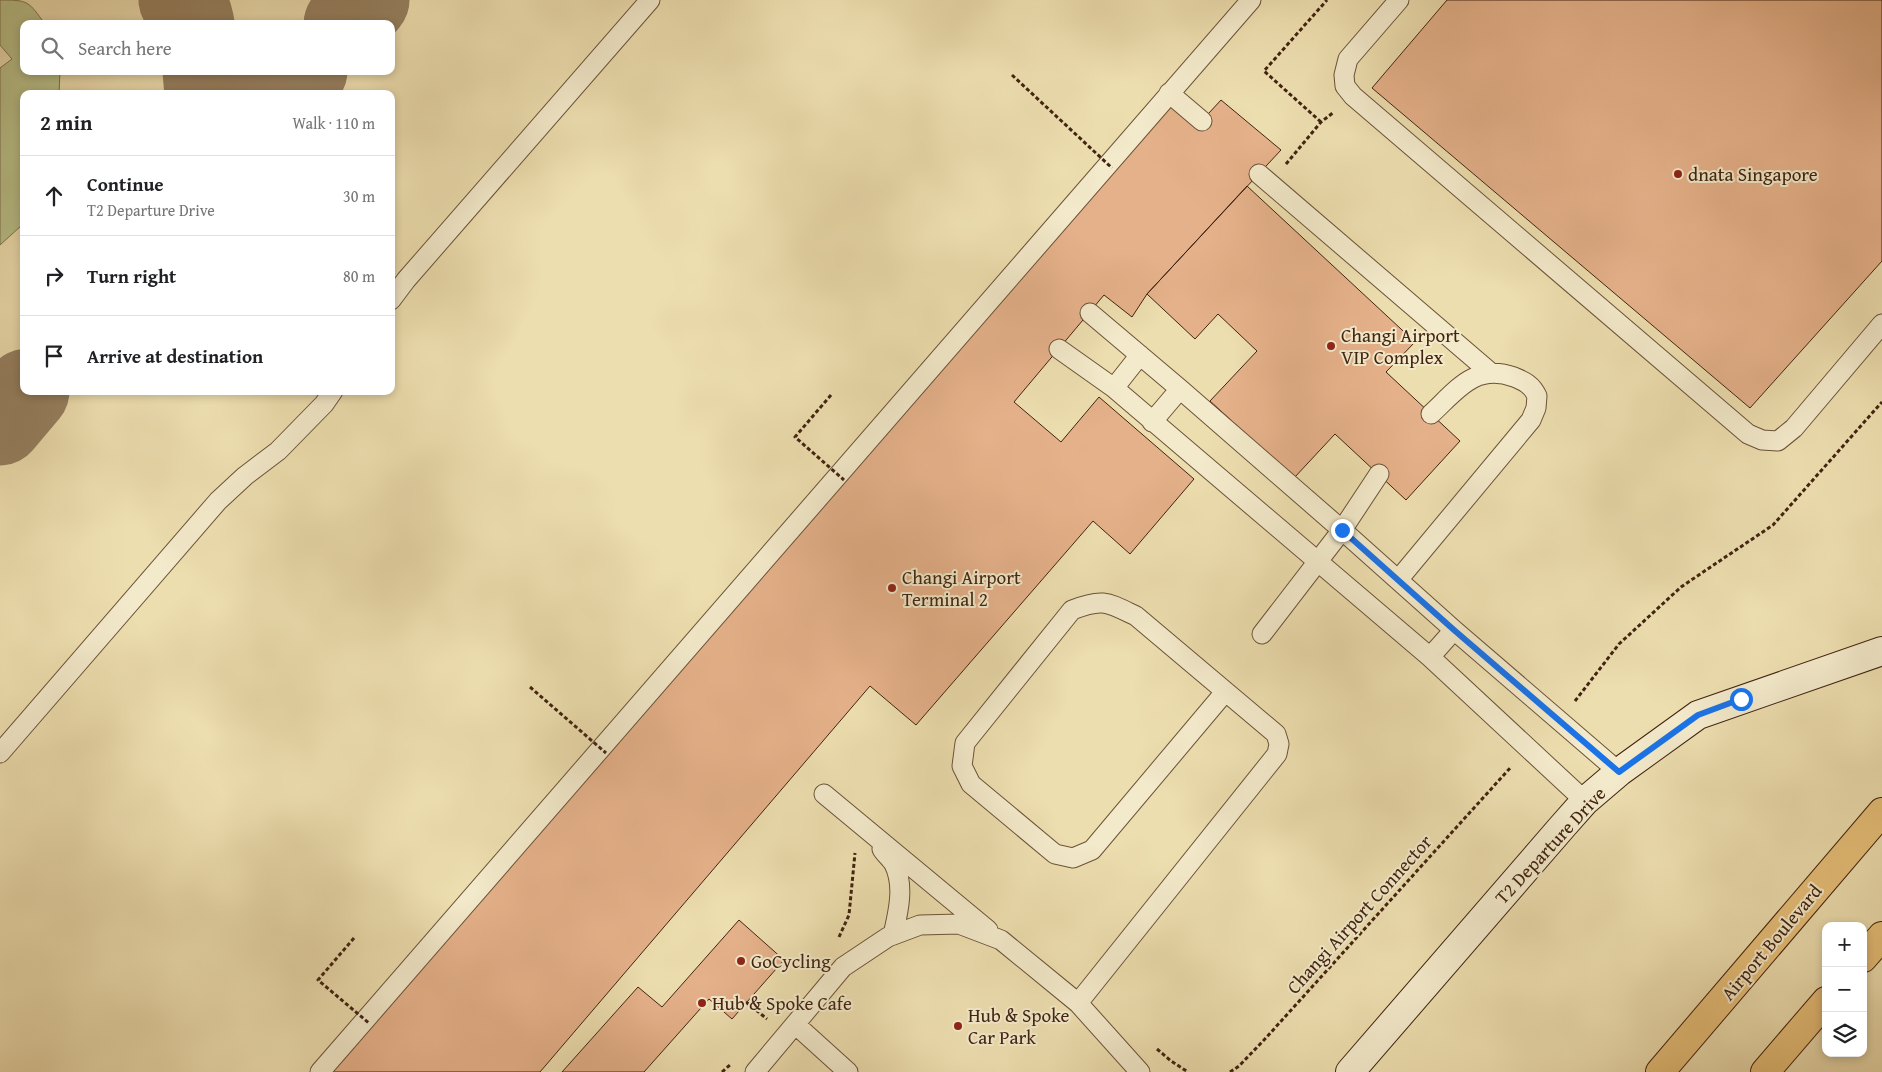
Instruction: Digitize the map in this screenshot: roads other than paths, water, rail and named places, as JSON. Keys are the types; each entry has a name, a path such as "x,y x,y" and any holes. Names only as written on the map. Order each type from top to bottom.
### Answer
{"highway":[{"name":"Airport Boulevard","path":"1660,1072 1882,812"},
{"path":"1867,953 1882,936"},
{"path":"1765,1072 1822,1006"}],"main road":[{"name":"T2 Departure Drive","path":"1350,1072 1586,801 1619,772 1698,715 1882,651"}],"lane":[{"path":"395,295 650,0"},
{"path":"320,1072 1030,260 1169,93 1251,0"},
{"path":"1399,0 1348,59 1344,75 1345,86 1353,96 1748,434 1762,440 1778,441 1794,428 1882,324"},
{"path":"1169,93 1202,120"},
{"path":"1264,179 1491,373"},
{"path":"1090,313 1180,389 1619,772"},
{"path":"1059,349 1114,388 1430,657 1586,801"},
{"path":"1114,388 1140,355"},
{"path":"1398,580 1534,415 1538,401 1534,389 1512,376 1491,373 1481,374 1467,381 1432,414"},
{"path":"1152,422 1180,389"},
{"path":"0,753 218,501 244,476 278,451 318,410 330,395"},
{"path":"1262,634 1319,562 1379,474"},
{"path":"1078,1003 1276,754 1279,744 1276,734 1136,616 1108,602 1087,604 1072,610 965,743 962,766 971,784 1055,854 1074,858 1092,850 1225,692"},
{"path":"1430,657 1454,630"},
{"path":"824,794 1078,1003 1140,1072"},
{"path":"869,832 894,865 899,886 900,906 893,935"},
{"path":"755,1072 842,968 888,936 920,925 959,924 1001,940"},
{"path":"796,1025 848,1072"}],"place":[{"name":"dnata Singapore","path":"1678,174"},
{"name":"Changi Airport VIP Complex","path":"1331,346"},
{"name":"Changi Airport Terminal 2","path":"892,588"},
{"name":"GoCycling","path":"741,961"},
{"name":"Hub & Spoke Cafe","path":"702,1003"},
{"name":"Hub & Spoke Car Park","path":"958,1026"}]}
